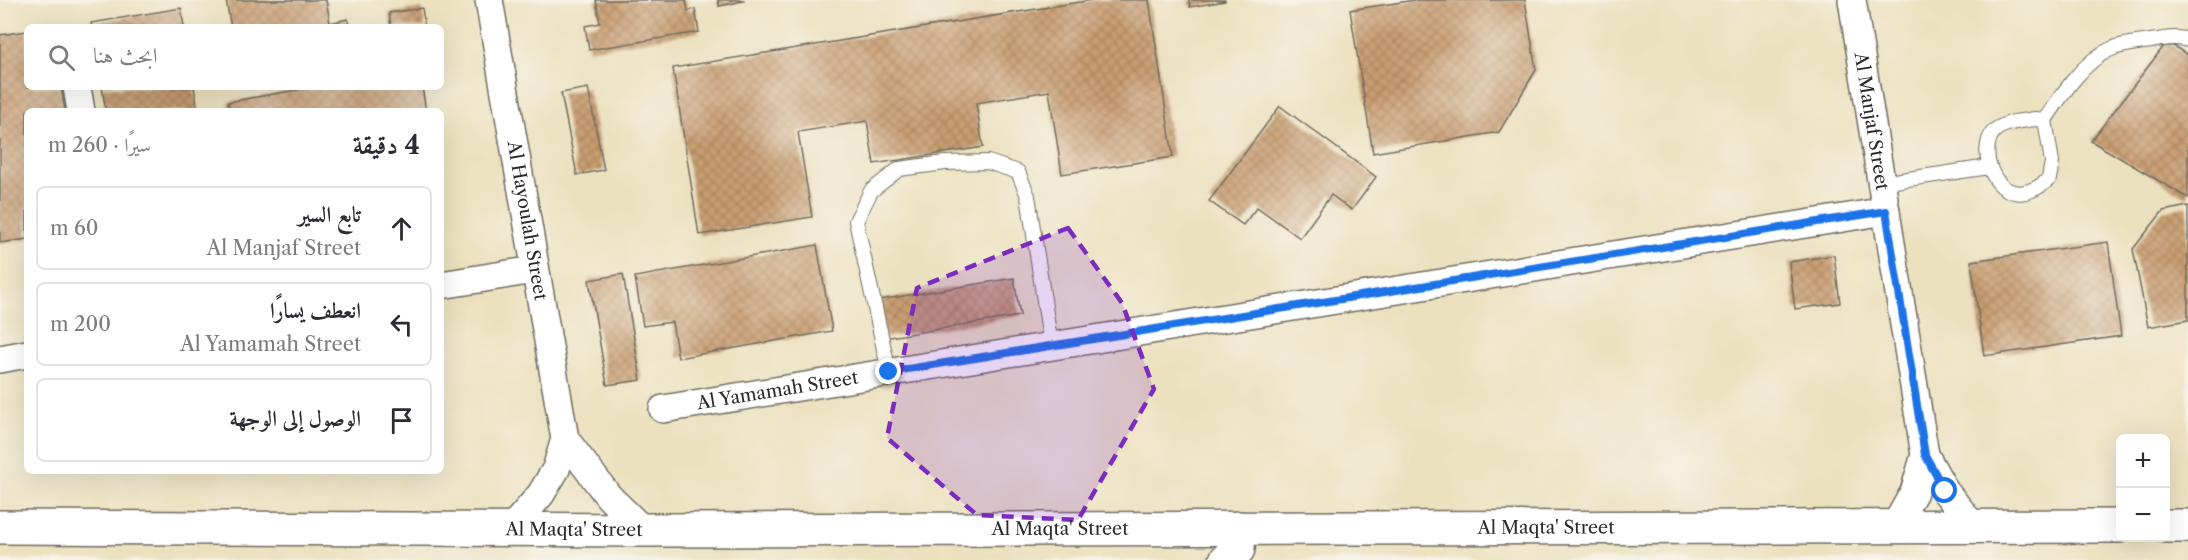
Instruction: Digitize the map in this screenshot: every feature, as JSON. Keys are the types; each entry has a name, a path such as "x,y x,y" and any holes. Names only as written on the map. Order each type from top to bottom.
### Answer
{"street":[{"name":"Al Hayoulah Street","path":"489,0 565,439 556,469 542,494 511,529"},
{"name":"Al Manjaf Street","path":"1852,0 1925,455 1945,491 1973,526"},
{"path":"78,90 80,108"},
{"name":"Al Yamamah Street","path":"663,409 1886,211"},
{"path":"444,285 534,270"},
{"path":"0,359 24,355"},
{"name":"Al Hayoulah Street","path":"565,439 609,496 643,530"},
{"name":"Al Manjaf Street","path":"1895,526 1914,492 1925,455"},
{"name":"Al Maqta' Street","path":"0,527 643,530 2116,526"},
{"path":"2170,526 2188,526"},
{"path":"0,544 310,543 427,528"},
{"path":"1226,560 1238,549 1239,528"}],"lane":[{"path":"2045,120 2035,119 2010,123 1996,129 1989,138 1989,167 1998,183 2009,191 2031,192 2049,179 2052,162 2045,120 2073,81 2098,56 2112,48 2132,44 2172,38 2188,40"},
{"path":"889,372 856,221 871,191 899,169 945,163 988,162 1018,172 1028,196 1051,346"},
{"path":"1881,183 1989,167"}],"highlighted area":[{"path":"1068,228 1122,303 1154,389 1078,520 977,515 887,438 917,288"}],"building":[{"path":"226,0 326,0 330,23 348,19 349,24 230,24"},
{"path":"596,0 686,0 688,11 695,9 699,32 589,50 585,26 600,23"},
{"path":"718,0 744,0 744,1 719,6"},
{"path":"1092,0 1149,0 1173,157 1062,174 1049,91 976,103 983,147 874,164 867,121 798,132 812,217 699,235 673,68"},
{"path":"1189,0 1225,0 1225,1 1190,7"},
{"path":"1415,0 1525,0 1536,70 1499,132 1373,153 1350,10"},
{"path":"181,8 184,24 91,24"},
{"path":"422,8 425,24 391,24 389,13"},
{"path":"24,31 24,90 62,90 64,108 24,108 24,239 0,243 0,35"},
{"path":"2167,42 2188,55 2188,198 2091,141"},
{"path":"588,88 604,170 577,175 561,93"},
{"path":"102,90 194,90 198,108 106,108"},
{"path":"296,90 422,90 426,108 229,108 228,102"},
{"path":"1280,106 1376,177 1352,210 1331,195 1300,238 1257,207 1243,225 1209,201"},
{"path":"2188,206 2188,320 2148,327 2133,249 2163,211"},
{"path":"2108,242 2121,336 1984,356 1971,261"},
{"path":"817,245 832,331 678,358 672,322 643,326 635,277"},
{"path":"1834,255 1840,303 1795,309 1789,262"},
{"path":"623,274 641,380 607,385 589,280"},
{"path":"1014,278 1020,316 884,338 878,300"}],"route":[{"path":"889,372 1886,211 1925,455 1945,491"}]}
